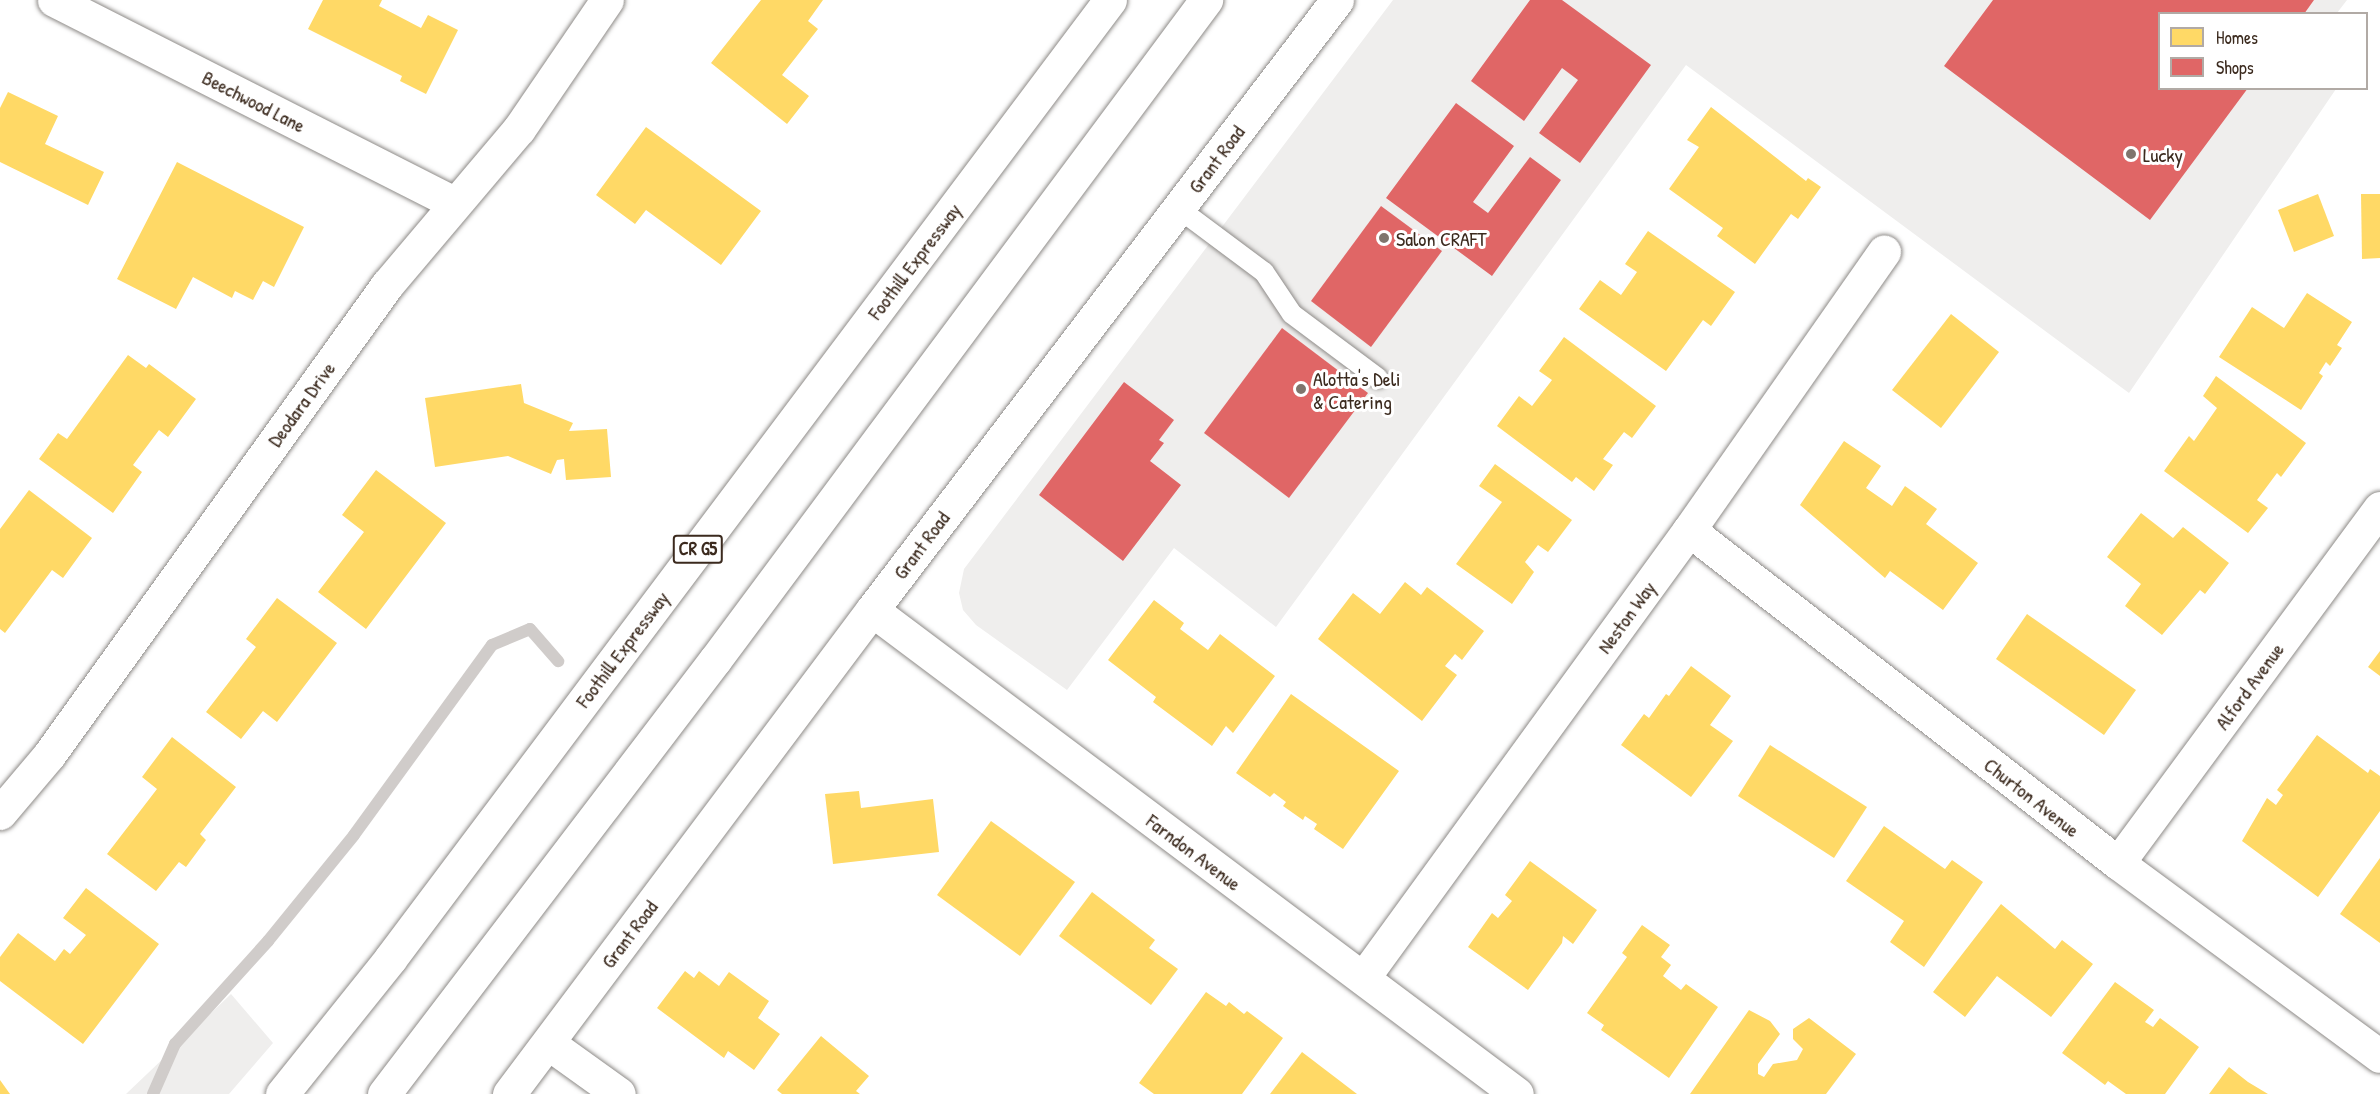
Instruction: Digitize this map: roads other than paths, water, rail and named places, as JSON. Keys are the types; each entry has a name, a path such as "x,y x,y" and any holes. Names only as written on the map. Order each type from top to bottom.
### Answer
{"main road":[{"name":"Beechwood Lane","path":"54,0 454,203"},
{"name":"Deodara Drive","path":"0,813 49,755 380,295 454,203 519,129 607,0"},
{"name":"Foothill Expressway","path":"282,1094 397,949 1110,0"},
{"path":"384,1094 715,660 1206,0"},
{"name":"Grant Road","path":"509,1094 872,610 1337,0"},
{"name":"Neston Way","path":"1363,978 1689,530 1884,252"},
{"name":"Alford Avenue","path":"2118,863 2380,508"},
{"name":"Churton Avenue","path":"1689,530 2118,863 2380,1056"},
{"name":"Farndon Avenue","path":"872,610 1517,1094"},
{"path":"548,1043 619,1094"}],"lane":[{"path":"1178,208 1264,272 1293,314 1378,378"}],"waterway":[{"path":"153,1094 175,1044 268,941 354,835 492,645 530,629 558,661"}],"place":[{"name":"Lucky","path":"2131,154"},
{"name":"Salon CRAFT","path":"1384,238"},
{"name":"Alotta's Deli & Catering","path":"1301,389"}]}
